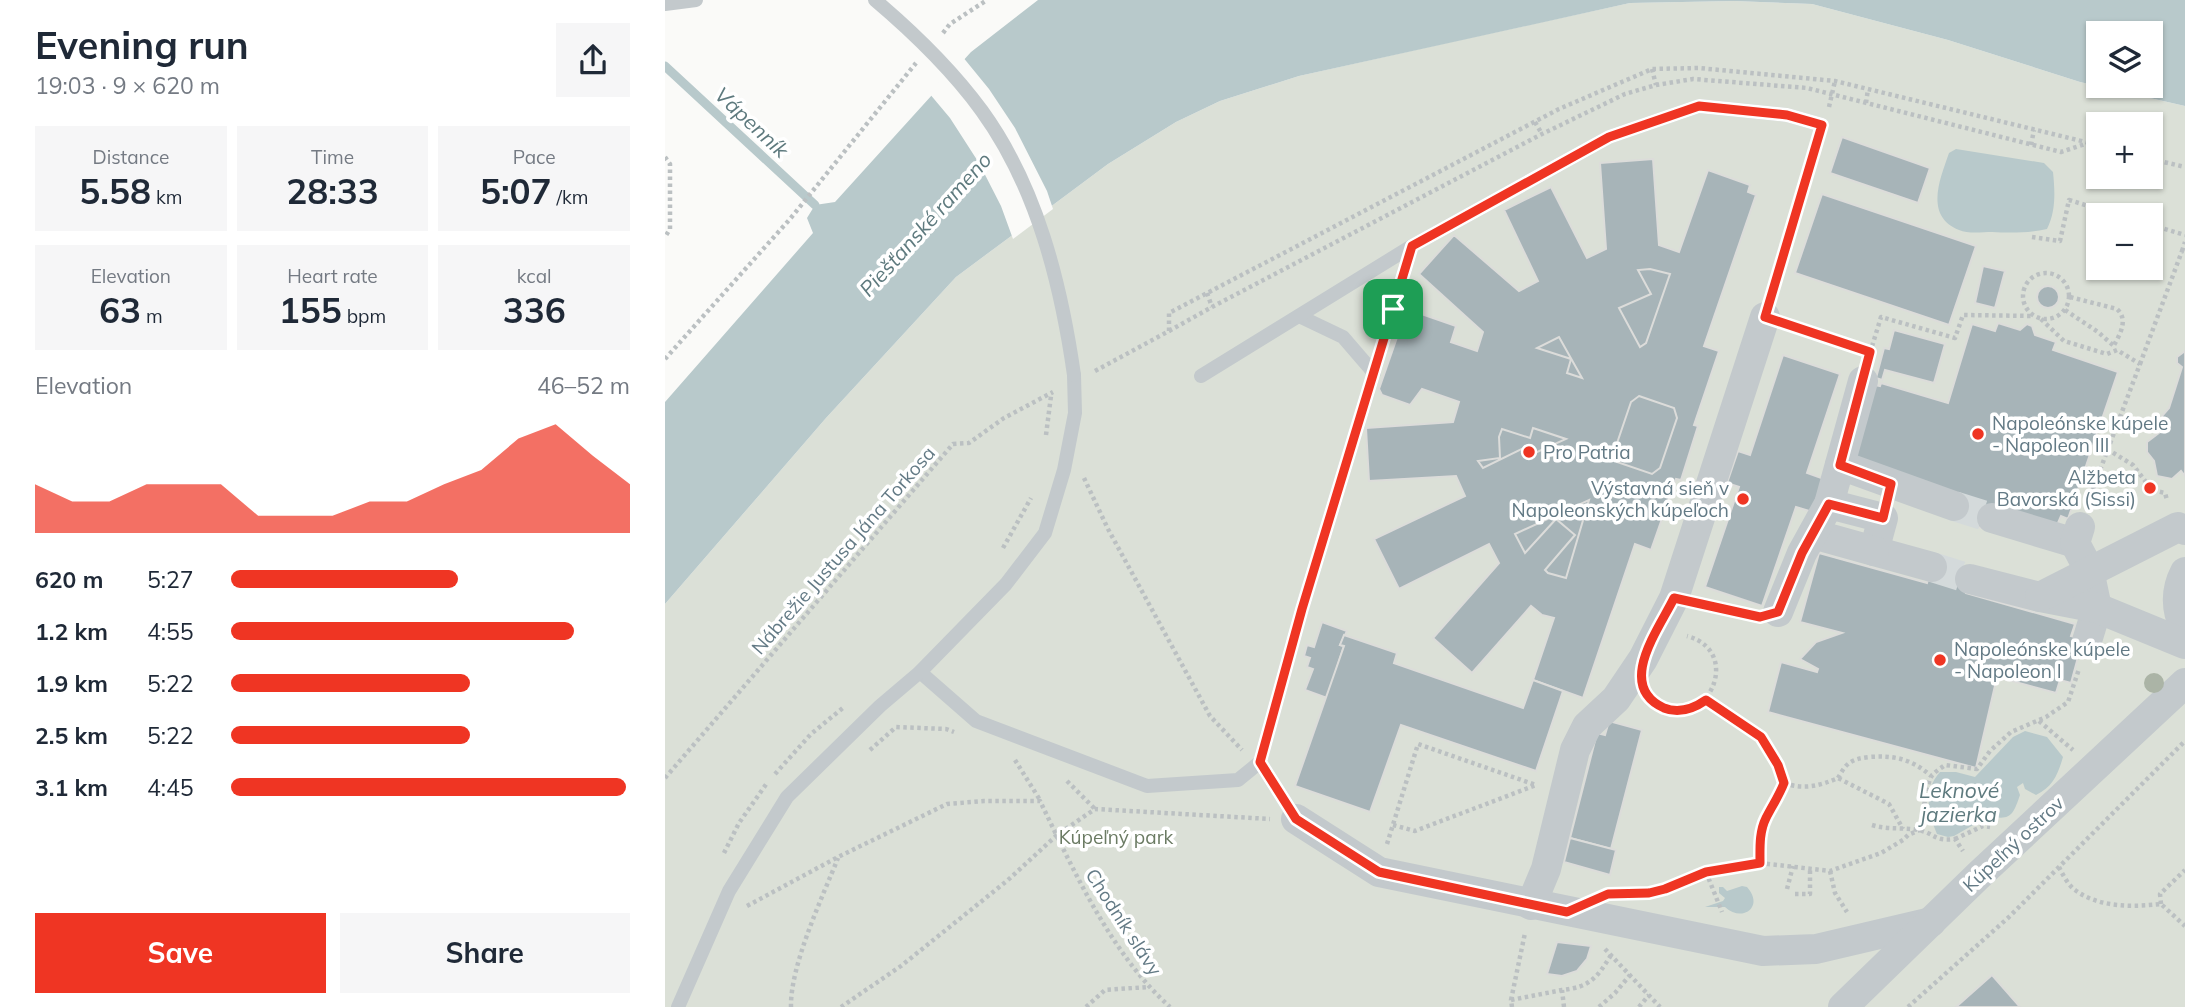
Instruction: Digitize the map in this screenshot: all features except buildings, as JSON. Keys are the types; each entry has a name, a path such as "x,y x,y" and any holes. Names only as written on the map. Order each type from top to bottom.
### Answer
{"street":[{"path":"1531,905 1546,869 1550,790 1587,726 1616,699 1646,654 1674,598 1765,317"},
{"path":"1778,612 1802,553 1829,504 1863,382"},
{"path":"1840,465 1954,506"},
{"path":"1874,551 1891,484"},
{"path":"1829,504 1883,518"},
{"path":"1992,518 2077,535 2089,570 2097,608 2087,641"},
{"path":"2040,597 2182,523"},
{"path":"1813,534 1932,567"},
{"path":"2185,572 2177,599 2179,617 2185,629"},
{"path":"1971,579 2097,608 2185,644"},
{"name":"Kúpeľný ostrov","path":"1843,1007 1980,874 2185,683"},
{"path":"1296,819 1379,872 1763,951 1816,949 1931,922"}],"lane":[{"path":"665,4 696,0"},
{"path":"678,1007 729,891 787,797 880,706 920,672 1006,584 1045,533 1058,493 1075,413 1067,325 1045,241 1017,171 983,113 946,67 875,0"},
{"path":"1201,376 1412,246 1609,137 1699,106 1787,115 1822,125"},
{"path":"920,672 976,721 1147,786 1238,780 1260,762 1302,609 1412,246"},
{"path":"1299,316 1343,337 1374,373"},
{"path":"1260,762 1296,819"}],"path":[{"path":"941,34 950,24 987,0"},
{"path":"665,359 790,219 924,54"},
{"path":"1652,69 1656,85"},
{"path":"1169,331 1542,134 1625,94 1656,85 1693,79 1807,88 2060,152 2086,144"},
{"path":"1833,94 1835,80"},
{"path":"1866,103 1868,89"},
{"path":"1535,122 1542,134"},
{"path":"1822,125 1765,317 1870,352"},
{"path":"2031,145 2034,130"},
{"path":"665,157 670,164 670,229 665,237"},
{"path":"2163,162 2185,167"},
{"path":"2032,237 2060,241 2069,201 2086,206"},
{"path":"2163,229 2185,235"},
{"path":"2077,535 2185,242"},
{"path":"1863,382 1881,317 1955,338 1963,315 2057,317 2065,310 2070,297 2066,283 2060,277 2039,274 2027,283 2024,304 2034,316"},
{"path":"1207,293 1212,307"},
{"path":"2042,318 2064,341 2107,354 2115,348 2123,322 2122,314 2117,309 2070,297"},
{"path":"2065,310 2140,365"},
{"name":"Nábrežie Justusa Jána Torkosa","path":"665,778 953,444 969,443 1004,418 1074,379"},
{"path":"1046,438 1051,394"},
{"path":"2107,449 2133,466 2152,490 2165,493 2169,506 2182,523"},
{"path":"1084,476 1108,529 1210,716 1236,746 1260,762"},
{"path":"996,556 1005,545 1035,486"},
{"path":"1674,598 1760,617 1778,612"},
{"path":"1683,635 1695,638 1705,645 1716,666 1713,691 1706,700 1695,708 1682,711 1657,705 1648,696 1642,685 1640,671 1646,654 1659,640 1683,635"},
{"path":"1920,830 1931,776 1945,765 1977,769 1990,751 2011,732 2039,721 2068,702 2087,641"},
{"path":"1706,700 1761,737 1778,765 1784,783 1765,820 1760,840 1760,863"},
{"path":"2039,721 2092,769"},
{"path":"860,758 896,727 946,729 960,734"},
{"path":"1908,1007 2009,917 2185,741"},
{"path":"1379,872 1418,744 1550,790"},
{"name":"Chodník slávy","path":"1023,758 1011,754 1040,801 1093,905 1147,987 1170,1007"},
{"path":"1784,783 1800,789 1822,784 1838,778 1846,764 1859,758 1885,755 1902,758 1931,776"},
{"path":"1058,772 1095,809"},
{"path":"1838,778 1889,804 1903,830"},
{"path":"1393,825 1415,831 1550,790"},
{"path":"715,923 947,804 1040,801"},
{"path":"841,1007 901,966 1008,880 1057,835 1095,809 1296,819"},
{"path":"1873,825 1920,830 1941,841 1955,839 1980,874"},
{"path":"1635,893 1665,889 1706,872 1760,863 1830,872 1881,853 1920,830"},
{"path":"792,1007 791,995 808,931 838,858"},
{"path":"1787,889 1793,866"},
{"path":"2059,867 2073,889 2093,900 2134,907 2161,904"},
{"path":"1795,894 1811,894 1810,868"},
{"path":"2185,870 2160,894 2161,904 2185,926"},
{"path":"1706,872 1720,906"},
{"path":"1830,872 1835,893 1864,937"},
{"path":"1512,1007 1511,1000 1531,905"},
{"path":"1602,946 1661,1007"},
{"path":"1511,1000 1587,984 1599,974 1611,955"},
{"path":"1599,1007 1630,975"},
{"path":"1086,1007 1105,990 1147,987"},
{"path":"1562,990 1564,1007"},
{"path":"1639,1007 1649,995"}],"green space":[{"name":"Kúpeľný park","path":"1734,1 1812,4 1948,40 2086,83 2086,98 2150,98 2185,106 2185,1007 665,1007 665,604 826,418 956,277 1108,164 1176,122 1220,101 1299,76 1630,3"}],"water":[{"name":"Piešťanské rameno","path":"1038,0 2185,0 2185,106 2150,98 2163,98 2163,21 2086,21 2086,83 1948,40 1812,4 1734,1 1630,3 1299,76 1220,101 1176,122 1108,164 956,277 826,418 665,604 665,402 813,233 807,218 815,205 835,202 971,52"},
{"path":"1956,149 2044,163 2053,172 2054,187 2053,208 2047,229 1971,232 1948,224 1941,216 1937,196 1949,153"},
{"name":"Leknové jazierka","path":"2025,731 2047,737 2063,757 2051,784 2036,795 2025,789 2023,783 2017,787 2020,795 2013,812 2007,817 1989,816 1954,836 1937,834 1931,818 1929,794 1940,772 1956,772 1975,777 2013,737"},
{"path":"1719,887 1727,891 1747,887 1754,901 1749,911 1738,913 1725,907 1705,907 1723,901 1725,898 1719,893"}],"pier":[{"path":"962,56 989,89 1015,128 1047,191 1053,209 1013,239 1001,206 979,163 950,118 929,93"}],"waterway":[{"name":"Vápenník","path":"665,66 815,205"}],"tunnel":[{"path":"1954,506 1992,518"},
{"path":"1932,567 1970,579"}],"place":[{"name":"Napoleónske kúpele - Napoleon III","path":"1978,434"},
{"name":"Pro Patria","path":"1529,452"},
{"name":"Alžbeta Bavorská (Sissi)","path":"2150,488"},
{"name":"Výstavná sieň v Napoleonských kúpeľoch","path":"1743,499"},
{"name":"Napoleónske kúpele - Napoleon I","path":"1940,660"}],"route":[{"path":"1699,106 1787,115 1822,125 1765,317 1870,352 1840,465 1891,484 1883,518 1829,504 1802,553 1778,612 1760,617 1674,598 1643,659 1640,671 1642,685 1657,705 1682,711 1695,708 1706,700 1761,737 1778,765 1784,783 1765,820 1760,840 1760,863 1706,872 1649,893 1608,894 1567,912 1379,872 1296,819 1260,762 1302,609 1393,309 1412,246 1609,137 1699,106"}]}
